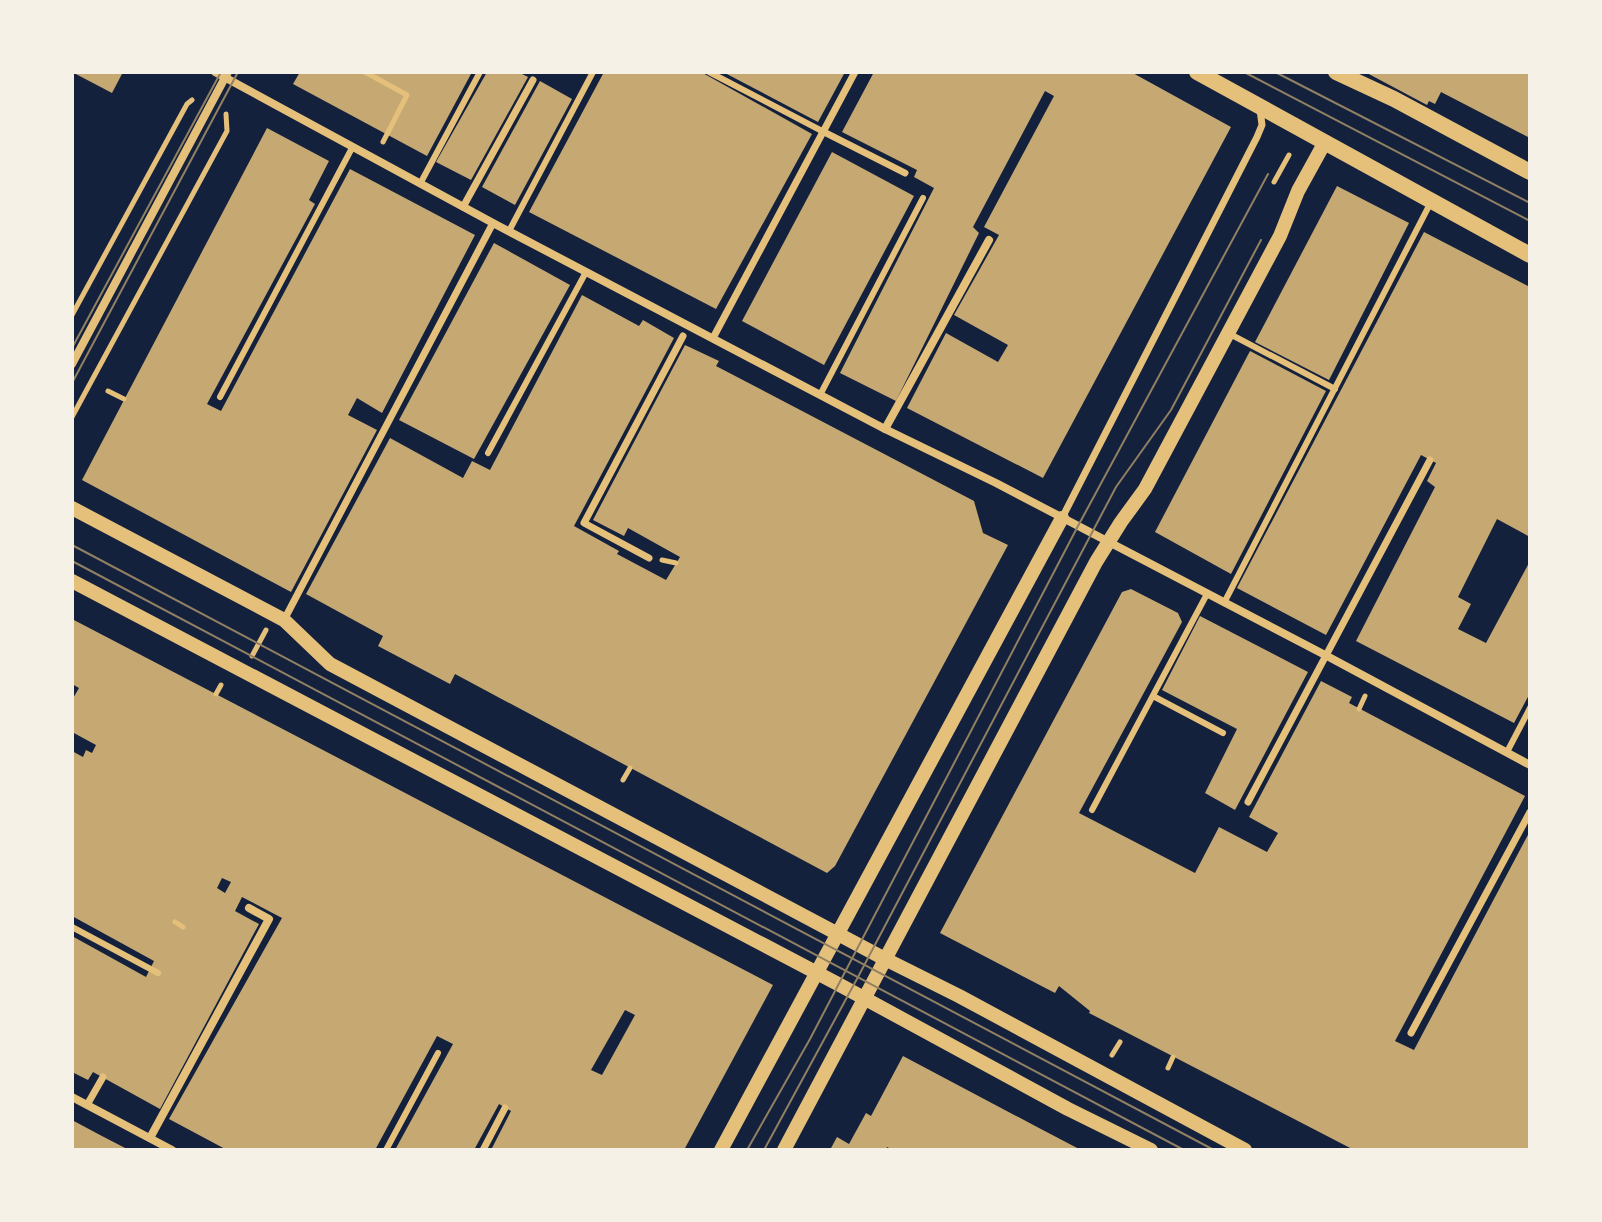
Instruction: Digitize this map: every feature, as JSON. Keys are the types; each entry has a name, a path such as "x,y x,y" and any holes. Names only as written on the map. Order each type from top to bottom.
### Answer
{"main road":[{"path":"1197,72 1530,255"},
{"path":"1336,72 1394,99 1530,172"}],"street":[{"path":"215,72 227,75 352,148 493,223 1327,656 1530,765"},
{"path":"713,338 855,72"},
{"path":"72,364 227,75"},
{"path":"463,207 533,80"},
{"path":"721,1150 1062,518 1257,137 1262,125 1258,104"},
{"path":"822,131 905,173"},
{"path":"784,1150 1108,542 1145,489 1280,236 1298,191 1325,142"},
{"path":"284,620 493,223"},
{"path":"885,429 989,240"},
{"path":"649,558 584,523 683,336"},
{"path":"1248,802 1430,460"},
{"path":"72,508 284,620 330,664 1245,1150"},
{"path":"72,581 816,972 1068,1109 1151,1150"},
{"path":"1411,1033 1530,812"},
{"path":"150,1138 269,919 249,908"},
{"path":"87,1105 103,1077"},
{"path":"72,1097 150,1138 158,1147 172,1150"},
{"path":"483,1150 505,1108"}],"lane":[{"path":"420,184 480,72"},
{"path":"509,231 593,72"},
{"path":"709,72 822,131"},
{"path":"220,397 352,148"},
{"path":"820,395 923,198"},
{"path":"1224,603 1431,202"},
{"path":"488,453 586,272"},
{"path":"1228,333 1335,389"},
{"path":"1092,810 1207,594"},
{"path":"1153,696 1223,733"},
{"path":"1507,752 1530,708"},
{"path":"72,927 158,973"},
{"path":"386,1150 438,1053"}],"path":[{"path":"365,72 407,95 383,142"},
{"path":"72,417 227,131 227,75"},
{"path":"1274,182 1289,155"},
{"path":"108,391 124,399"},
{"path":"252,656 267,629"},
{"path":"216,694 221,685"},
{"path":"1359,709 1365,696"},
{"path":"623,780 630,768"},
{"path":"175,922 183,927"},
{"path":"1168,1068 1173,1057"}],"building":[{"path":"72,72 123,72 112,93"},
{"path":"300,72 472,72 427,156 293,84"},
{"path":"487,72 518,72 528,77 471,180 436,162"},
{"path":"604,72 701,72 812,134 716,309 529,212"},
{"path":"723,72 845,72 818,122"},
{"path":"874,72 1131,72 1231,127 1043,478 907,408 946,333 998,362 1008,345 954,315 999,235 984,227 1054,96 1045,91 973,227 979,233 896,401 840,373 934,188 914,177 917,170 842,132"},
{"path":"1365,72 1530,72 1530,138 1441,92 1435,104 1429,101 1427,105"},
{"path":"540,81 572,99 515,205 482,187"},
{"path":"267,128 329,161 309,200 315,204 207,404 221,411 350,169 475,235 382,413 357,398 348,415 377,430 291,592 82,480"},
{"path":"832,152 914,196 824,365 742,321"},
{"path":"1337,186 1409,223 1329,380 1255,342"},
{"path":"1424,232 1530,287 1530,537 1497,519 1458,597 1471,604 1458,629 1486,643 1530,561 1530,693 1514,723 1356,641 1435,487 1427,481 1436,463 1421,455 1326,635 1237,588"},
{"path":"494,243 570,285 474,459 399,420"},
{"path":"582,295 639,326 643,320 674,338 574,526 619,551 617,554 666,580 680,557 628,528 624,536 593,520 685,345 719,361 716,366 974,501 983,533 1008,545 835,866 827,873 455,674 450,684 378,646 383,636 306,594 390,438 463,478 472,461 490,470"},
{"path":"1250,351 1326,391 1231,574 1155,532"},
{"path":"1131,589 1178,613 1182,622 1079,813 1195,873 1219,827 1267,852 1278,833 1249,817 1321,681 1352,697 1349,703 1525,796 1395,1041 1414,1050 1530,831 1530,1150 1354,1150 1089,1013 1059,986 1055,993 940,933 1122,592"},
{"path":"1200,616 1308,672 1235,810 1205,793 1237,729 1162,690"},
{"path":"72,619 773,985 684,1150 491,1150 511,1111 499,1104 474,1150 395,1150 453,1044 437,1036 375,1150 227,1150 169,1119 282,918 242,897 235,911 259,924 160,1109 93,1072 88,1080 72,1072 72,936 146,977 154,961 72,916 72,751 83,757 86,750 92,753 96,745 72,732 72,700 79,688 72,684","holes":["222,878 231,882 225,893 217,888","625,1010 635,1015 602,1075 591,1070"]},
{"path":"903,1056 1081,1150 893,1150 887,1147 886,1150 830,1150 837,1137 849,1144 866,1113 871,1116"},
{"path":"72,1120 100,1135 129,1150 72,1150"}],"tram line":[{"path":"72,348 221,72"},
{"path":"72,383 238,72"},
{"path":"1244,72 1530,221"},
{"path":"1275,72 1530,203"},
{"path":"747,1150 810,1039 1078,526 1268,174"},
{"path":"764,1150 1116,487 1171,410 1261,240"},
{"path":"72,545 1214,1150"},
{"path":"72,561 1184,1150"}]}
